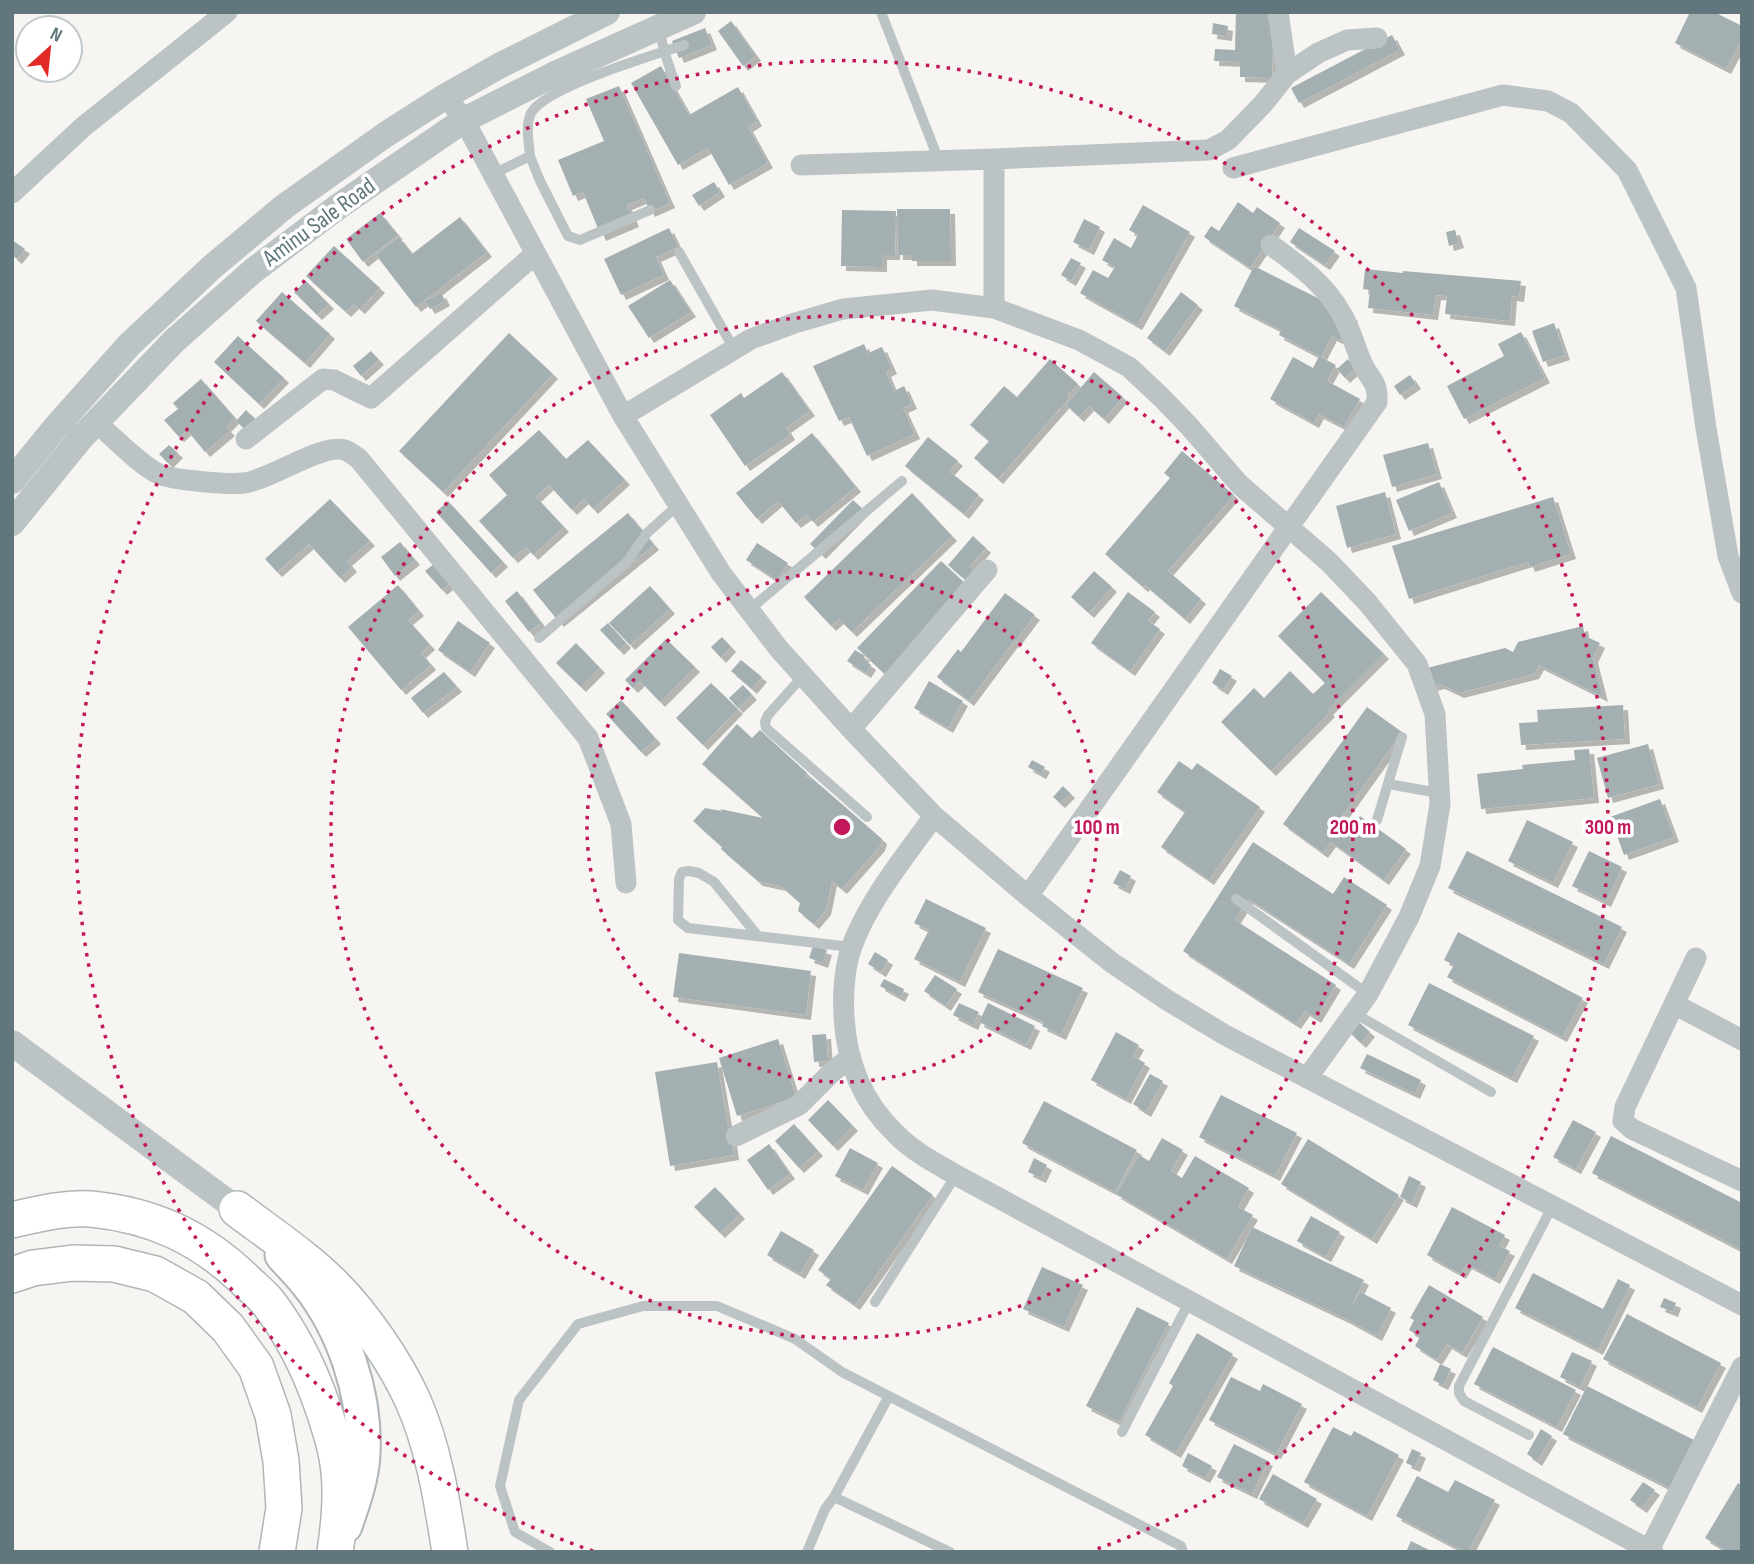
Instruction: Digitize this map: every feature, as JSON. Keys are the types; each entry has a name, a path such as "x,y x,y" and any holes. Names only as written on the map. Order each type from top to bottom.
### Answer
{"highway":[{"path":"12,1220 46,1212 89,1209 127,1214 164,1225 202,1244 236,1271 266,1301 291,1338 311,1375 328,1424 339,1470 341,1513 335,1552"},
{"path":"237,1209 334,1286 363,1320 390,1360 413,1401 430,1450 450,1552"},
{"path":"12,1275 33,1268 73,1263 114,1264 155,1274 196,1297 229,1328 256,1367 273,1415 281,1461 284,1508 277,1552"}],"main road":[{"path":"237,1209 308,1284 331,1320 351,1363 361,1406 363,1455 355,1499 335,1552"}],"street":[{"path":"12,193 83,127 227,12"},
{"name":"Aminu Sale Road","path":"12,481 129,345 212,267 285,205 446,96 607,12"},
{"name":"Aminu Sale Road","path":"12,523 80,439 174,341 254,270 339,206 464,120 557,73 662,39 693,12"},
{"path":"1278,12 1287,74"},
{"path":"801,165 1209,150 1228,140 1263,104 1287,74 1318,53 1347,40 1377,38"},
{"path":"1233,168 1503,95 1548,101 1571,113 1627,170 1686,288 1728,556 1742,593"},
{"path":"446,96 464,120 623,416 721,573 779,649 934,816 1111,962 1167,1000 1225,1035 1742,1305"},
{"path":"994,159 994,308"},
{"path":"1028,896 1377,402 1378,388 1364,367 1343,315 1328,293 1271,245"},
{"path":"246,439 323,379 334,380 371,398 536,254"},
{"path":"623,416 751,339 843,309 932,300 994,308 1079,340 1129,368 1161,397 1238,484 1329,562 1367,602 1417,664 1435,713 1440,803 1430,866 1409,917 1368,994 1307,1078"},
{"path":"97,423 135,457 160,474 194,481 243,484 265,478 333,449 346,450 359,459 588,738 621,824 625,883"},
{"path":"851,729 987,570"},
{"path":"934,816 877,896 851,947 845,976 843,1011 849,1058 873,1109 895,1134 920,1154 1650,1551 1742,1367"},
{"path":"1696,958 1625,1107 1623,1121 1632,1129 1742,1181"},
{"path":"1674,1004 1742,1040"},
{"path":"12,1043 237,1209"},
{"path":"736,1136 799,1105 849,1058"}],"lane":[{"path":"881,12 939,161"},
{"path":"662,39 676,86"},
{"path":"650,209 580,240 568,236 530,156 527,130 532,113 549,97 662,39 684,45"},
{"path":"493,174 530,156"},
{"path":"679,253 734,349"},
{"path":"749,610 902,481"},
{"path":"539,638 628,562 647,533 678,505"},
{"path":"803,676 768,715 766,728 867,817"},
{"path":"1377,820 1402,737"},
{"path":"1388,784 1439,793"},
{"path":"758,936 714,881 699,873 682,872 679,879 678,920 688,928 851,947"},
{"path":"1236,899 1368,994"},
{"path":"1354,1013 1491,1092"},
{"path":"876,1302 956,1175"},
{"path":"1529,1435 1464,1401 1459,1393 1459,1386 1552,1207"},
{"path":"1122,1432 1189,1302"},
{"path":"550,1552 515,1532 500,1486 519,1400 578,1324 643,1306 717,1306 795,1339 842,1372 1181,1546 1183,1552"},
{"path":"807,1552 825,1509 889,1396"},
{"path":"834,1497 950,1552"}],"building":[{"path":"1236,12 1274,12 1272,78 1240,77 1240,62 1214,61 1215,49 1235,50"},
{"path":"1690,12 1714,12 1742,26 1742,39 1726,69 1675,43"},
{"path":"731,21 756,56 743,66 718,31"},
{"path":"1213,23 1228,26 1227,36 1212,34"},
{"path":"705,28 712,45 679,58 672,41"},
{"path":"1392,35 1400,50 1299,103 1291,88"},
{"path":"661,66 689,115 738,87 757,121 748,127 768,163 729,185 708,148 678,165 631,83"},
{"path":"619,86 670,203 650,212 644,198 627,205 634,222 601,236 583,192 573,196 558,160 604,141 586,99"},
{"path":"714,182 720,192 699,206 692,195"},
{"path":"1238,202 1253,213 1257,207 1280,223 1250,268 1204,237 1211,226 1219,231"},
{"path":"1143,205 1190,232 1137,325 1080,293 1093,270 1108,278 1115,267 1102,260 1114,238 1131,248 1138,235 1129,230"},
{"path":"897,209 950,209 951,261 912,261 912,255 898,255"},
{"path":"842,210 896,211 895,255 882,255 882,267 841,266"},
{"path":"380,213 398,235 363,262 346,239"},
{"path":"460,217 487,252 416,307 376,255 399,237 412,254"},
{"path":"1084,219 1100,227 1089,250 1073,242"},
{"path":"669,228 678,247 656,257 664,275 621,295 604,259"},
{"path":"1299,228 1335,251 1325,265 1290,242"},
{"path":"1455,230 1459,243 1449,246 1446,232"},
{"path":"12,240 25,249 17,259 12,255"},
{"path":"334,246 380,288 360,309 354,304 346,312 306,276"},
{"path":"1071,258 1081,263 1071,281 1061,275"},
{"path":"1254,266 1353,316 1340,340 1332,336 1321,357 1279,335 1281,330 1234,306"},
{"path":"1365,269 1521,281 1519,297 1512,296 1510,321 1445,314 1447,296 1436,295 1433,315 1368,308 1370,290 1363,289"},
{"path":"670,280 691,312 649,338 628,306"},
{"path":"306,281 329,304 317,315 294,292"},
{"path":"282,292 330,334 305,363 256,321"},
{"path":"1181,292 1198,305 1165,351 1147,338"},
{"path":"441,293 445,301 430,309 425,301"},
{"path":"1554,323 1565,355 1543,362 1532,331"},
{"path":"1521,332 1545,378 1464,419 1447,386 1504,356 1498,344"},
{"path":"509,333 553,374 443,492 399,451"},
{"path":"238,336 284,378 259,404 214,362"},
{"path":"864,344 868,353 882,347 892,369 886,372 894,391 904,386 912,404 903,408 915,434 867,456 849,417 839,421 813,366"},
{"path":"371,351 379,360 361,376 353,366"},
{"path":"1319,356 1336,365 1327,381 1360,399 1344,427 1319,414 1314,423 1270,399 1293,357 1313,368"},
{"path":"1050,359 1078,384 1067,396 1069,398 998,479 974,458 989,441 970,425 1004,386 1017,397"},
{"path":"1348,359 1356,368 1345,378 1337,369"},
{"path":"782,372 810,411 786,428 790,435 745,466 710,415 741,393 744,398"},
{"path":"1094,372 1123,397 1104,419 1089,406 1079,417 1066,405"},
{"path":"1410,375 1416,384 1400,395 1394,386"},
{"path":"201,379 235,418 226,427 230,431 205,452 187,430 179,437 164,420 178,409 173,403"},
{"path":"246,410 263,426 253,437 236,421"},
{"path":"539,430 566,459 588,440 625,480 593,509 584,499 572,510 549,485 536,497 564,527 533,555 526,547 513,558 479,521 507,495 489,475"},
{"path":"812,433 856,487 813,522 807,515 796,523 778,501 757,519 736,493"},
{"path":"928,437 958,461 949,471 979,495 964,514 905,466"},
{"path":"1428,443 1437,474 1392,487 1383,455"},
{"path":"169,445 178,453 168,463 159,454"},
{"path":"1182,451 1234,495 1168,571 1201,599 1185,619 1105,554 1170,478 1164,473"},
{"path":"1439,482 1452,513 1409,531 1396,500"},
{"path":"1385,492 1396,534 1347,548 1336,506"},
{"path":"912,493 952,536 852,632 839,619 831,626 804,597"},
{"path":"1553,497 1571,554 1530,567 1528,562 1409,599 1392,546"},
{"path":"330,499 370,541 347,561 352,567 340,578 309,544 277,572 265,559"},
{"path":"853,500 864,510 821,554 810,544"},
{"path":"448,501 503,562 491,573 436,512"},
{"path":"628,513 654,545 559,622 533,590"},
{"path":"973,536 986,548 970,566 975,571 967,581 948,565"},
{"path":"400,542 415,560 395,576 381,557"},
{"path":"757,543 788,563 777,580 746,560"},
{"path":"438,561 454,580 442,590 425,571"},
{"path":"941,561 967,585 890,679 857,648"},
{"path":"1094,571 1112,587 1089,613 1071,597"},
{"path":"398,585 419,611 408,620 430,645 421,653 431,665 401,690 348,627"},
{"path":"650,586 670,609 630,645 609,623"},
{"path":"517,591 541,623 529,632 505,601"},
{"path":"1128,592 1155,612 1148,621 1160,629 1130,671 1091,643"},
{"path":"1321,592 1384,654 1271,771 1221,722 1254,688 1264,698 1290,671 1313,694 1325,683 1278,636"},
{"path":"1005,593 1035,615 969,701 937,677 958,649 961,652"},
{"path":"458,621 490,643 470,672 438,650"},
{"path":"608,623 626,643 619,650 600,630"},
{"path":"1583,626 1585,636 1600,643 1593,658 1603,697 1539,665 1534,674 1459,693 1440,684 1432,686 1427,668 1505,648 1513,652 1518,642"},
{"path":"722,637 731,647 721,658 711,647"},
{"path":"666,639 695,667 660,702 640,681 633,688 625,680"},
{"path":"576,643 600,668 581,687 556,663"},
{"path":"855,650 865,656 863,659 871,665 866,673 847,661"},
{"path":"741,660 762,677 752,689 731,671"},
{"path":"1220,669 1232,676 1223,690 1212,683"},
{"path":"444,672 457,687 423,713 411,698"},
{"path":"929,681 963,701 948,728 914,708"},
{"path":"711,683 738,709 703,745 676,718"},
{"path":"743,685 752,695 738,708 729,698"},
{"path":"621,700 656,739 641,752 606,714"},
{"path":"1623,705 1625,739 1521,745 1519,723 1538,722 1537,710"},
{"path":"1367,707 1402,732 1335,826 1347,835 1360,816 1406,849 1384,880 1331,842 1323,853 1283,824"},
{"path":"737,724 752,738 760,730 807,773 806,777 813,779 882,839 880,846 842,889 832,881 826,910 814,924 798,911 800,903 781,886 758,881 693,821 705,808 763,818 702,764"},
{"path":"1648,744 1659,784 1608,798 1597,758"},
{"path":"1589,749 1594,798 1481,809 1477,774 1523,769 1522,765 1575,760 1574,750"},
{"path":"1032,760 1045,767 1041,774 1028,767"},
{"path":"1179,761 1192,770 1197,763 1260,807 1209,880 1161,847 1185,812 1157,792"},
{"path":"1063,786 1070,793 1060,803 1053,797"},
{"path":"1660,799 1674,837 1624,855 1610,817"},
{"path":"1527,820 1573,842 1553,883 1508,861"},
{"path":"1253,842 1333,894 1344,877 1387,905 1349,964 1248,899 1235,920 1336,985 1316,1018 1305,1011 1296,1024 1183,951"},
{"path":"1467,851 1622,927 1604,964 1448,888"},
{"path":"1589,851 1622,867 1606,902 1572,886"},
{"path":"1120,870 1131,876 1125,889 1113,883"},
{"path":"926,899 986,928 960,982 914,959 929,930 914,923"},
{"path":"1458,932 1583,998 1562,1037 1447,977 1454,965 1444,960"},
{"path":"813,946 827,950 823,963 809,958"},
{"path":"998,949 1083,988 1061,1035 1042,1026 1044,1022 978,992"},
{"path":"875,952 888,960 881,972 868,964"},
{"path":"679,953 811,971 806,1015 673,997"},
{"path":"935,975 957,989 946,1006 924,991"},
{"path":"884,979 904,989 900,997 880,986"},
{"path":"1429,983 1534,1036 1512,1078 1408,1025"},
{"path":"959,1003 979,1012 973,1025 953,1015"},
{"path":"988,1003 1035,1026 1026,1045 979,1022"},
{"path":"1360,1023 1370,1032 1361,1043 1350,1033"},
{"path":"1116,1032 1139,1045 1133,1056 1145,1063 1126,1099 1091,1080"},
{"path":"826,1034 828,1061 814,1062 812,1035"},
{"path":"778,1039 796,1097 737,1116 719,1058"},
{"path":"1367,1054 1421,1080 1415,1094 1360,1068"},
{"path":"717,1062 734,1155 670,1166 655,1072"},
{"path":"1150,1074 1163,1081 1146,1112 1133,1104"},
{"path":"1221,1095 1297,1133 1275,1176 1199,1137"},
{"path":"828,1100 853,1126 833,1146 808,1120"},
{"path":"1044,1101 1137,1150 1115,1192 1022,1143"},
{"path":"1573,1120 1596,1132 1576,1169 1553,1157"},
{"path":"794,1124 818,1151 799,1168 775,1141"},
{"path":"1611,1136 1742,1203 1742,1250 1592,1173"},
{"path":"1162,1138 1183,1150 1171,1171 1182,1178 1195,1156 1249,1188 1238,1207 1253,1215 1227,1259 1116,1194 1139,1155 1149,1161"},
{"path":"1308,1139 1399,1195 1372,1239 1281,1184"},
{"path":"769,1144 790,1174 768,1190 747,1160"},
{"path":"850,1148 878,1163 863,1190 835,1176"},
{"path":"1034,1158 1047,1165 1041,1178 1028,1172"},
{"path":"892,1166 933,1195 855,1305 826,1285 831,1279 818,1270"},
{"path":"1409,1176 1421,1182 1412,1203 1400,1197"},
{"path":"715,1187 740,1214 720,1233 694,1207"},
{"path":"1452,1207 1505,1235 1499,1246 1510,1251 1495,1279 1467,1264 1461,1274 1427,1255"},
{"path":"1311,1216 1340,1232 1326,1257 1297,1241"},
{"path":"1252,1227 1364,1280 1350,1309 1360,1292 1391,1308 1377,1336 1234,1266"},
{"path":"781,1231 814,1250 800,1274 767,1255"},
{"path":"1042,1267 1083,1285 1064,1327 1023,1309"},
{"path":"1533,1273 1603,1309 1618,1279 1630,1285 1598,1350 1515,1308"},
{"path":"1429,1285 1483,1317 1462,1353 1447,1344 1437,1360 1415,1346 1420,1337 1409,1330 1414,1320 1410,1318"},
{"path":"1664,1298 1676,1303 1673,1312 1660,1307"},
{"path":"1137,1307 1169,1323 1119,1422 1086,1406"},
{"path":"1627,1314 1721,1363 1697,1408 1603,1359"},
{"path":"1197,1333 1233,1354 1176,1453 1145,1435 1173,1386 1169,1383"},
{"path":"1493,1347 1576,1390 1557,1427 1474,1384"},
{"path":"1572,1352 1592,1361 1580,1387 1560,1377"},
{"path":"1440,1364 1451,1369 1443,1385 1433,1380"},
{"path":"1231,1377 1260,1391 1263,1384 1302,1404 1276,1454 1209,1420"},
{"path":"1587,1386 1694,1440 1670,1488 1563,1434"},
{"path":"1333,1427 1351,1436 1354,1431 1399,1455 1367,1516 1304,1482"},
{"path":"1541,1429 1552,1436 1537,1461 1527,1454"},
{"path":"1234,1444 1268,1461 1252,1494 1217,1477"},
{"path":"1412,1449 1421,1453 1415,1467 1406,1463"},
{"path":"1188,1453 1212,1466 1205,1478 1182,1466"},
{"path":"1273,1474 1317,1499 1303,1523 1259,1499"},
{"path":"1417,1476 1448,1492 1455,1480 1495,1500 1468,1552 1396,1516"},
{"path":"1643,1482 1655,1490 1642,1508 1630,1500"},
{"path":"1738,1483 1742,1486 1742,1552 1728,1552 1705,1538"},
{"path":"1411,1541 1433,1552 1406,1552"}]}
